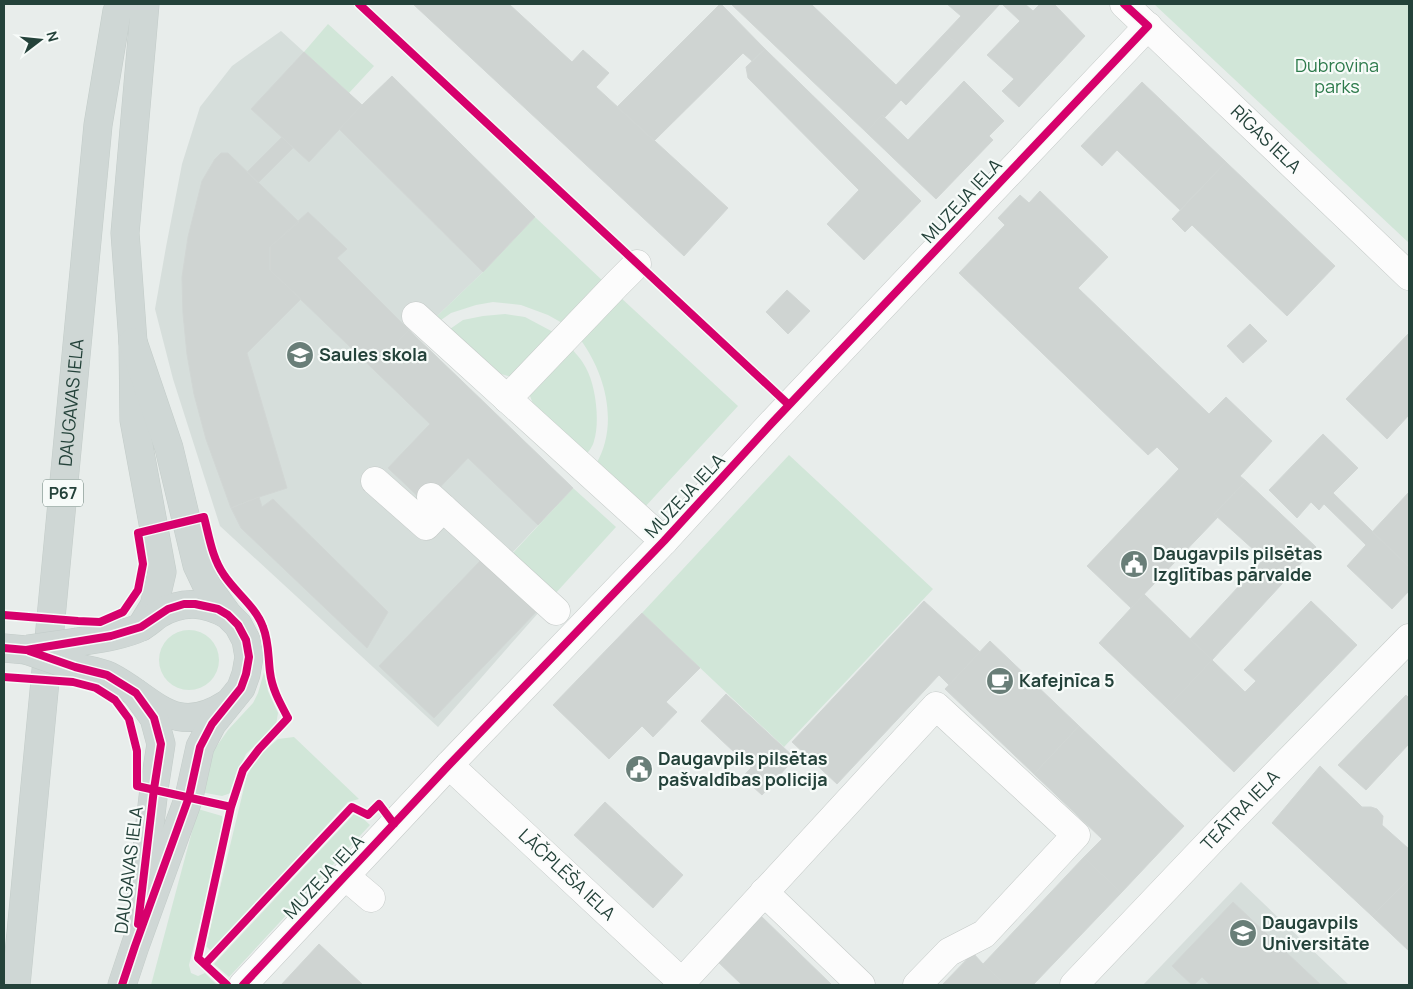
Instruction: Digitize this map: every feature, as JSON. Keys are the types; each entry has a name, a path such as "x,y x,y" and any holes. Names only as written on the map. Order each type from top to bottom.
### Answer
{"main road":[{"name":"DAUGAVAS IELA","path":"16,985 98,125 117,11 124,4"},
{"name":"DAUGAVAS IELA","path":"141,627 154,606 162,572 134,420 133,342 125,233 145,4"},
{"name":"DAUGAVAS IELA","path":"122,985 189,797 200,747 212,724 241,688 249,658 246,640 238,625 228,615 207,586 197,565 169,448 133,342"},
{"path":"76,655 110,636 141,627 168,609 184,604 209,607 228,615"},
{"name":"DAUGAVAS IELA","path":"15,649 76,655 152,705 173,716 187,718 202,716 216,711 232,700"},
{"name":"DAUGAVAS IELA","path":"135,946 161,744 154,718 136,693"}],"street":[{"name":"RĪGAS IELA","path":"1124,4 1409,276"},
{"name":"MUZEJA IELA","path":"243,985 1148,26"},
{"path":"507,399 637,264"},
{"path":"416,316 664,541"},
{"path":"375,481 426,526 437,503 556,611"},
{"name":"TEĀTRA IELA","path":"1074,985 1230,821 1409,638"},
{"path":"683,984 764,892 936,706 1076,835 984,934 949,952 917,985"},
{"name":"LĀČPLĒŠA IELA","path":"449,765 683,984"},
{"path":"345,876 371,898"},
{"path":"764,892 861,985"}],"shaded area":[{"name":"Saules skola","path":"281,31 362,105 339,129 483,272 433,320 416,316 405,327 573,488 512,553 554,595 438,727 220,526 173,379 155,309 182,164 200,107 232,66"},
{"name":"Daugavpils Universitāte","path":"1241,882 1349,985 1143,985"}],"green space":[{"name":"Dubrovina parks","path":"1154,4 1409,4 1409,243"},
{"path":"328,24 374,66 349,93 304,52"},
{"path":"535,217 604,282 564,324 548,315 521,305 493,302 451,313 441,320 433,320 483,272"},
{"path":"620,297 738,406 644,508 596,464 603,449 607,433 606,400 597,368 580,339"},
{"path":"505,314 525,317 555,333 515,375 508,376 501,374 450,329 463,320"},
{"path":"572,349 583,362 595,394 596,433 593,445 586,455 535,409 530,396 532,390"},
{"path":"789,455 933,589 784,747 642,613"},
{"path":"573,488 616,527 554,595 512,554"},
{"path":"189,630 205,635 210,639 214,644 219,660 214,676 210,681 205,685 189,690 173,685 168,681 164,676 159,660 164,644 168,639 173,635"},
{"path":"264,672 268,691 278,713 276,725 246,754 231,793 222,796 200,792 214,750 228,730 253,703"},
{"path":"294,737 359,799 348,802 211,951 206,946 247,775 260,755 278,739"},
{"path":"198,809 222,816 224,828 189,965 191,973 198,976 205,973 217,985 151,985"},
{"path":"356,812 370,825 229,977 214,964"}],"building":[{"path":"413,4 509,4 572,62 583,50 609,73 596,87 728,208 684,256"},
{"path":"720,4 765,49 752,61 743,53 654,141 617,107"},
{"path":"731,4 811,4 896,85 945,33 960,47 906,105 901,100 885,117 882,115 866,132"},
{"path":"947,4 1000,4 960,47 945,33 961,16"},
{"path":"1002,4 1025,4 1033,11 1040,4 1054,4 1085,36 1019,107 1002,91 1014,79 987,55 1020,21"},
{"path":"765,49 921,201 864,260 827,224 859,190 748,78 746,67"},
{"path":"304,52 362,105 309,162 251,109"},
{"path":"392,76 535,217 483,272 339,129"},
{"path":"964,81 1004,121 989,136 993,140 936,199 866,132 882,115 908,140"},
{"path":"1142,82 1226,162 1180,210 1117,150 1102,166 1081,146"},
{"path":"282,137 293,148 258,183 247,172"},
{"path":"221,153 228,153 299,222 270,247 270,270 301,299 247,353 287,488 231,508 206,439 194,394 187,354 183,313 182,277 188,237 202,181 215,159"},
{"path":"1226,162 1335,266 1287,316 1192,225 1185,232 1172,219"},
{"path":"1040,191 1108,257 1078,288 1209,414 1226,397 1272,441 1240,476 1246,481 1214,514 1218,517 1131,608 1087,566 1179,469 1157,447 1148,455 959,273 1005,225 998,218 1020,195 1029,203"},
{"path":"308,212 347,249 337,258 409,330 372,368 270,270 270,247"},
{"path":"787,290 810,311 788,334 766,312"},
{"path":"1250,324 1267,341 1243,363 1227,346"},
{"path":"409,330 573,488 538,525 468,458 425,503 388,468 430,424 372,368"},
{"path":"1409,333 1409,415 1387,439 1346,399"},
{"path":"1323,434 1358,468 1333,493 1409,567 1409,591 1392,609 1347,566 1366,545 1324,504 1319,510 1311,502 1297,518 1269,490"},
{"path":"1246,481 1316,547 1212,660 1190,639 1264,559 1214,514"},
{"path":"1409,492 1409,567 1372,532"},
{"path":"259,497 262,507 273,499 388,612 367,648 241,528 231,508"},
{"path":"484,557 539,609 434,718 379,666"},
{"path":"1144,594 1212,660 1167,708 1099,643"},
{"path":"924,601 980,652 949,685 939,675 837,784 792,742"},
{"path":"1311,601 1357,645 1234,772 1167,708 1212,660 1245,692 1256,681 1244,670"},
{"path":"642,613 700,668 666,702 677,712 653,737 642,726 609,759 553,705"},
{"path":"990,641 1079,726 1034,774 945,689"},
{"path":"726,694 795,758 762,795 742,777 751,768 701,721"},
{"path":"1406,695 1409,698 1409,744 1366,790 1338,765"},
{"path":"1079,726 1184,826 1121,893 1084,857 1102,839 1034,774"},
{"path":"1320,766 1362,807 1377,809 1383,816 1382,825 1409,849 1409,879 1372,916 1272,823"},
{"path":"605,802 683,875 653,908 574,835"},
{"path":"1084,857 1121,893 1033,985 1006,985 983,964"},
{"path":"1409,879 1409,951 1372,916"},
{"name":"Daugavpils Universitāte","path":"1233,902 1321,985 1210,985 1202,977 1192,985 1172,966"},
{"path":"759,914 832,985 742,985 715,959"},
{"path":"319,944 363,985 281,985"},
{"path":"973,953 983,964 1006,985 942,985"}],"cycle path":[{"path":"359,4 789,405"},
{"path":"243,985 1148,26 1124,4"},
{"path":"4,615 100,622 123,612 138,590 143,564 138,533 204,517 211,547 220,568 256,613 263,627 273,684 288,718 259,749 243,770 231,807 198,958 227,985"},
{"path":"4,648 26,650 111,636 141,627 168,609 184,604 195,604 218,609 228,615 238,625 246,640 249,657 241,688 212,724 200,747 189,797 122,985"},
{"path":"29,651 75,667 107,675 136,693 154,718 161,744 138,924"},
{"path":"4,677 73,682 96,688 115,700 129,719 137,751 137,786 231,807"},
{"path":"205,964 352,807 368,815 379,804 394,824"}],"place":[{"name":"Saules skola","path":"300,355"},
{"name":"Daugavpils pilsētas Izglītības pārvalde","path":"1134,564"},
{"name":"Kafejnīca 5","path":"1000,681"},
{"name":"Daugavpils pilsētas pašvaldības policija","path":"639,769"},
{"name":"Daugavpils Universitāte","path":"1243,933"}]}
